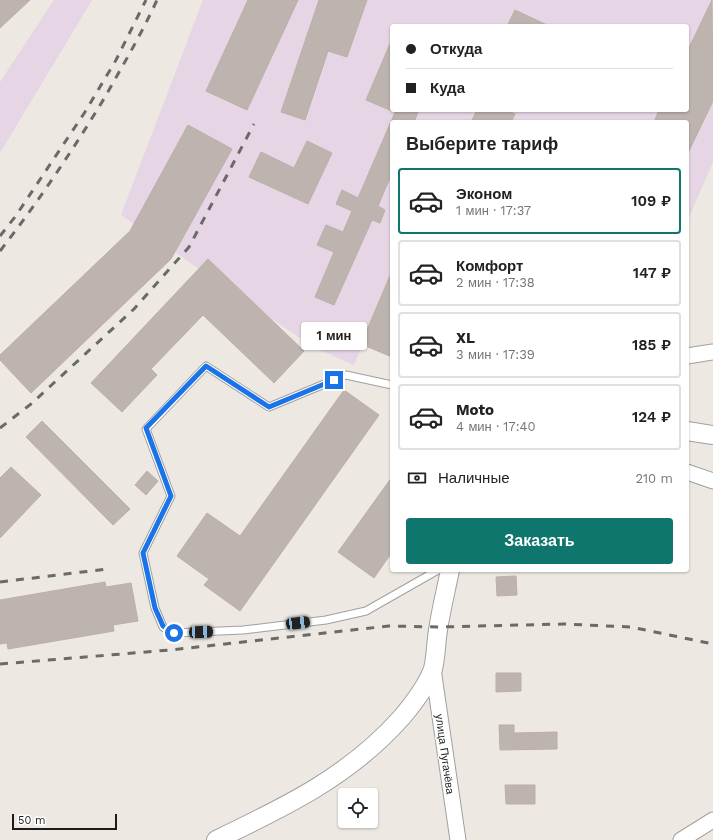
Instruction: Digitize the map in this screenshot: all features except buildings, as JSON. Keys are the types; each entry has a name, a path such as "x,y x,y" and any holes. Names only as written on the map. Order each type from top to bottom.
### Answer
{"street":[{"path":"689,356 713,352"},
{"path":"689,430 713,435"},
{"path":"689,473 713,481"},
{"path":"216,840 320,787 357,760 390,730 416,702 433,669 450,572"},
{"name":"улица Пугачёва","path":"433,669 458,840"},
{"path":"681,840 713,820"}],"lane":[{"path":"390,385 346,375 269,407 206,366 146,428 171,496 143,553 155,608 163,626 174,633 243,630 326,620 366,611 434,572"}],"shaded area":[{"path":"54,0 92,0 0,153 0,82"},
{"path":"203,0 713,0 713,162 689,217 689,120 390,120 390,282 354,365 313,347 121,215"}],"railway":[{"path":"0,236 15,217 85,112 116,60 146,0"},
{"path":"0,251 41,195 93,117 132,49 157,0"},
{"path":"0,428 31,404 134,309 189,247 254,124"},
{"path":"0,582 107,569"},
{"path":"0,664 170,650 389,626 439,627 564,624 631,627 713,644"}],"route":[{"path":"174,633 163,626 155,608 143,553 171,496 146,428 206,366 269,407 334,380"}]}
